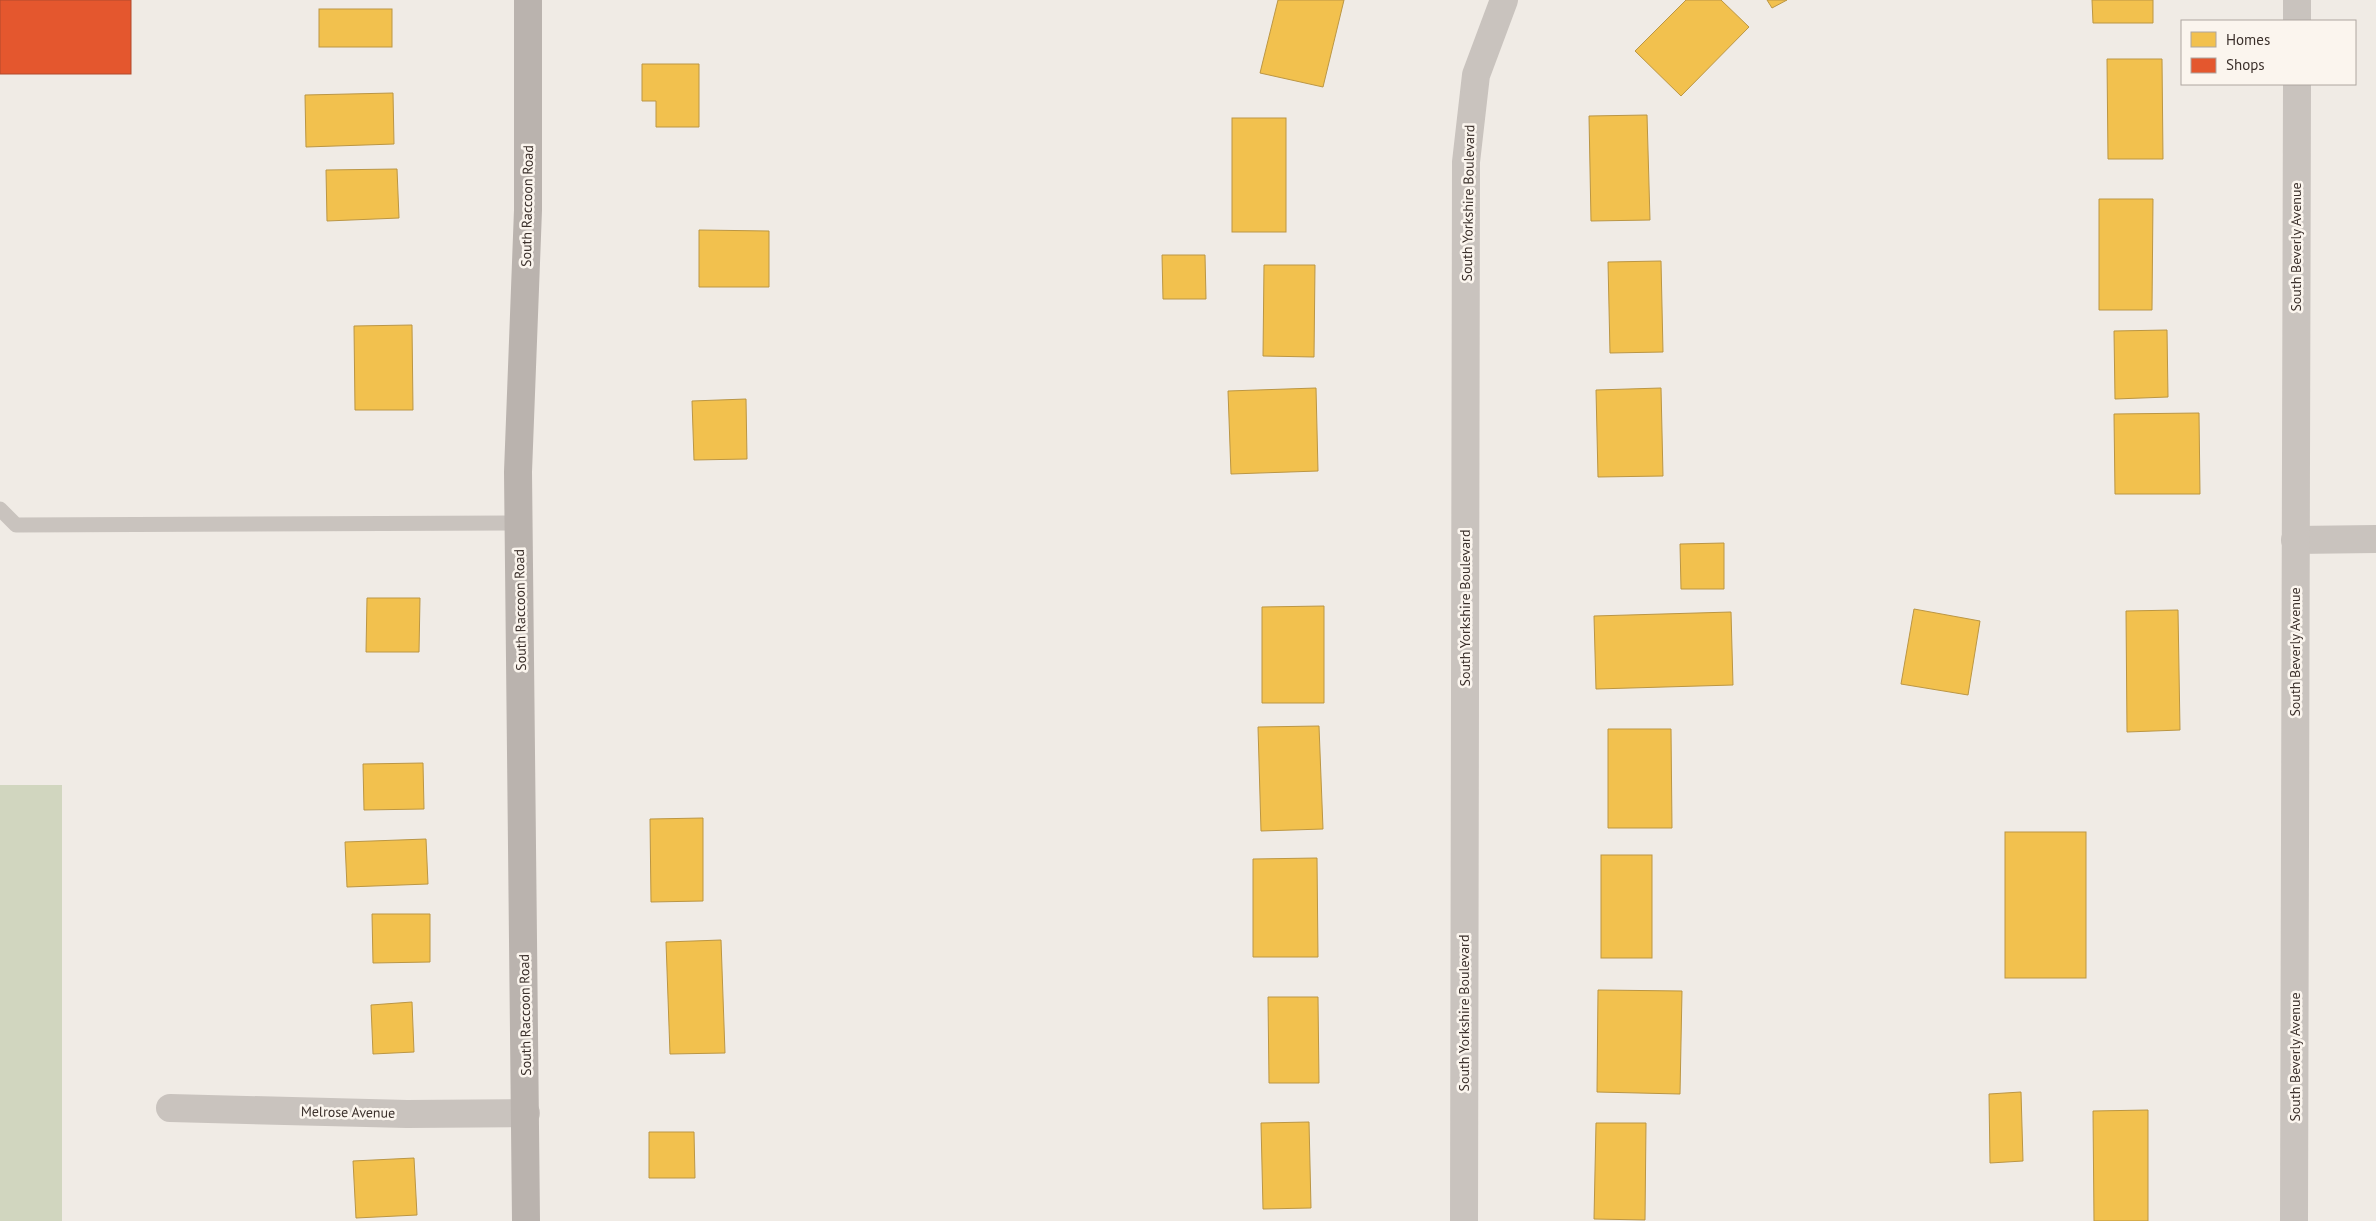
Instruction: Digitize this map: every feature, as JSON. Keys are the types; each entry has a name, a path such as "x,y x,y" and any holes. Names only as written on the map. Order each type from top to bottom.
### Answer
{"street":[{"name":"South Raccoon Road","path":"526,1221 519,462 528,210 528,0"},
{"name":"South Yorkshire Boulevard","path":"1464,1221 1466,162 1476,75 1504,0"},
{"path":"2297,0 2297,20"},
{"name":"South Beverly Avenue","path":"2294,1221 2297,85"},
{"path":"2296,540 2376,539"},
{"name":"Melrose Avenue","path":"170,1108 407,1114 526,1113"}],"lane":[{"path":"0,509 16,524 519,523"}],"green space":[{"path":"0,785 62,785 62,1221 0,1221"}],"building: Homes":[{"path":"1278,0 1344,0 1323,87 1260,73"},
{"path":"1686,0 1721,0 1749,27 1681,96 1635,51"},
{"path":"1767,0 1787,0 1772,8"},
{"path":"2092,0 2153,0 2153,23 2093,23"},
{"path":"319,9 392,9 392,47 319,47"},
{"path":"2107,59 2162,59 2163,159 2108,159"},
{"path":"642,64 699,64 699,127 656,127 656,101 642,101"},
{"path":"393,93 394,144 306,147 305,95"},
{"path":"1647,115 1650,220 1591,221 1589,116"},
{"path":"1232,118 1286,118 1286,232 1232,232"},
{"path":"397,169 399,218 327,221 326,170"},
{"path":"2099,199 2153,199 2152,310 2099,310"},
{"path":"699,230 769,231 769,287 699,287"},
{"path":"1162,255 1205,255 1206,299 1163,299"},
{"path":"1661,261 1663,352 1610,353 1608,262"},
{"path":"1264,265 1315,265 1314,357 1263,356"},
{"path":"412,325 413,410 355,410 354,326"},
{"path":"2167,330 2168,397 2115,399 2114,331"},
{"path":"1316,388 1318,471 1231,474 1228,391"},
{"path":"1661,388 1663,476 1598,477 1596,390"},
{"path":"746,399 747,459 694,460 692,401"},
{"path":"2199,413 2200,494 2115,494 2114,414"},
{"path":"1724,543 1724,589 1681,589 1680,544"},
{"path":"367,598 420,598 419,652 366,652"},
{"path":"1324,606 1324,703 1262,703 1262,607"},
{"path":"1914,609 1980,621 1968,695 1901,684"},
{"path":"2178,610 2180,730 2127,732 2126,611"},
{"path":"1731,612 1733,685 1596,689 1594,616"},
{"path":"1319,726 1323,829 1261,831 1258,727"},
{"path":"1608,729 1671,729 1672,828 1608,828"},
{"path":"423,763 424,809 364,810 363,764"},
{"path":"703,818 703,901 651,902 650,819"},
{"path":"2005,832 2086,832 2086,978 2005,978"},
{"path":"426,839 428,884 347,887 345,842"},
{"path":"1601,855 1652,855 1652,958 1601,958"},
{"path":"1317,858 1318,957 1253,957 1253,859"},
{"path":"372,914 430,914 430,962 373,963"},
{"path":"721,940 725,1053 670,1054 666,942"},
{"path":"1598,990 1682,991 1680,1094 1597,1092"},
{"path":"1268,997 1318,997 1319,1083 1269,1083"},
{"path":"412,1002 414,1052 373,1054 371,1005"},
{"path":"2021,1092 2023,1161 1990,1163 1989,1094"},
{"path":"2148,1110 2148,1221 2094,1221 2093,1111"},
{"path":"1309,1122 1311,1208 1263,1209 1261,1123"},
{"path":"1596,1123 1646,1123 1645,1220 1594,1219"},
{"path":"649,1132 694,1132 695,1178 649,1178"},
{"path":"414,1158 417,1215 356,1218 353,1161"}],"building: Shops":[{"path":"0,0 131,0 131,74 0,74"}]}
